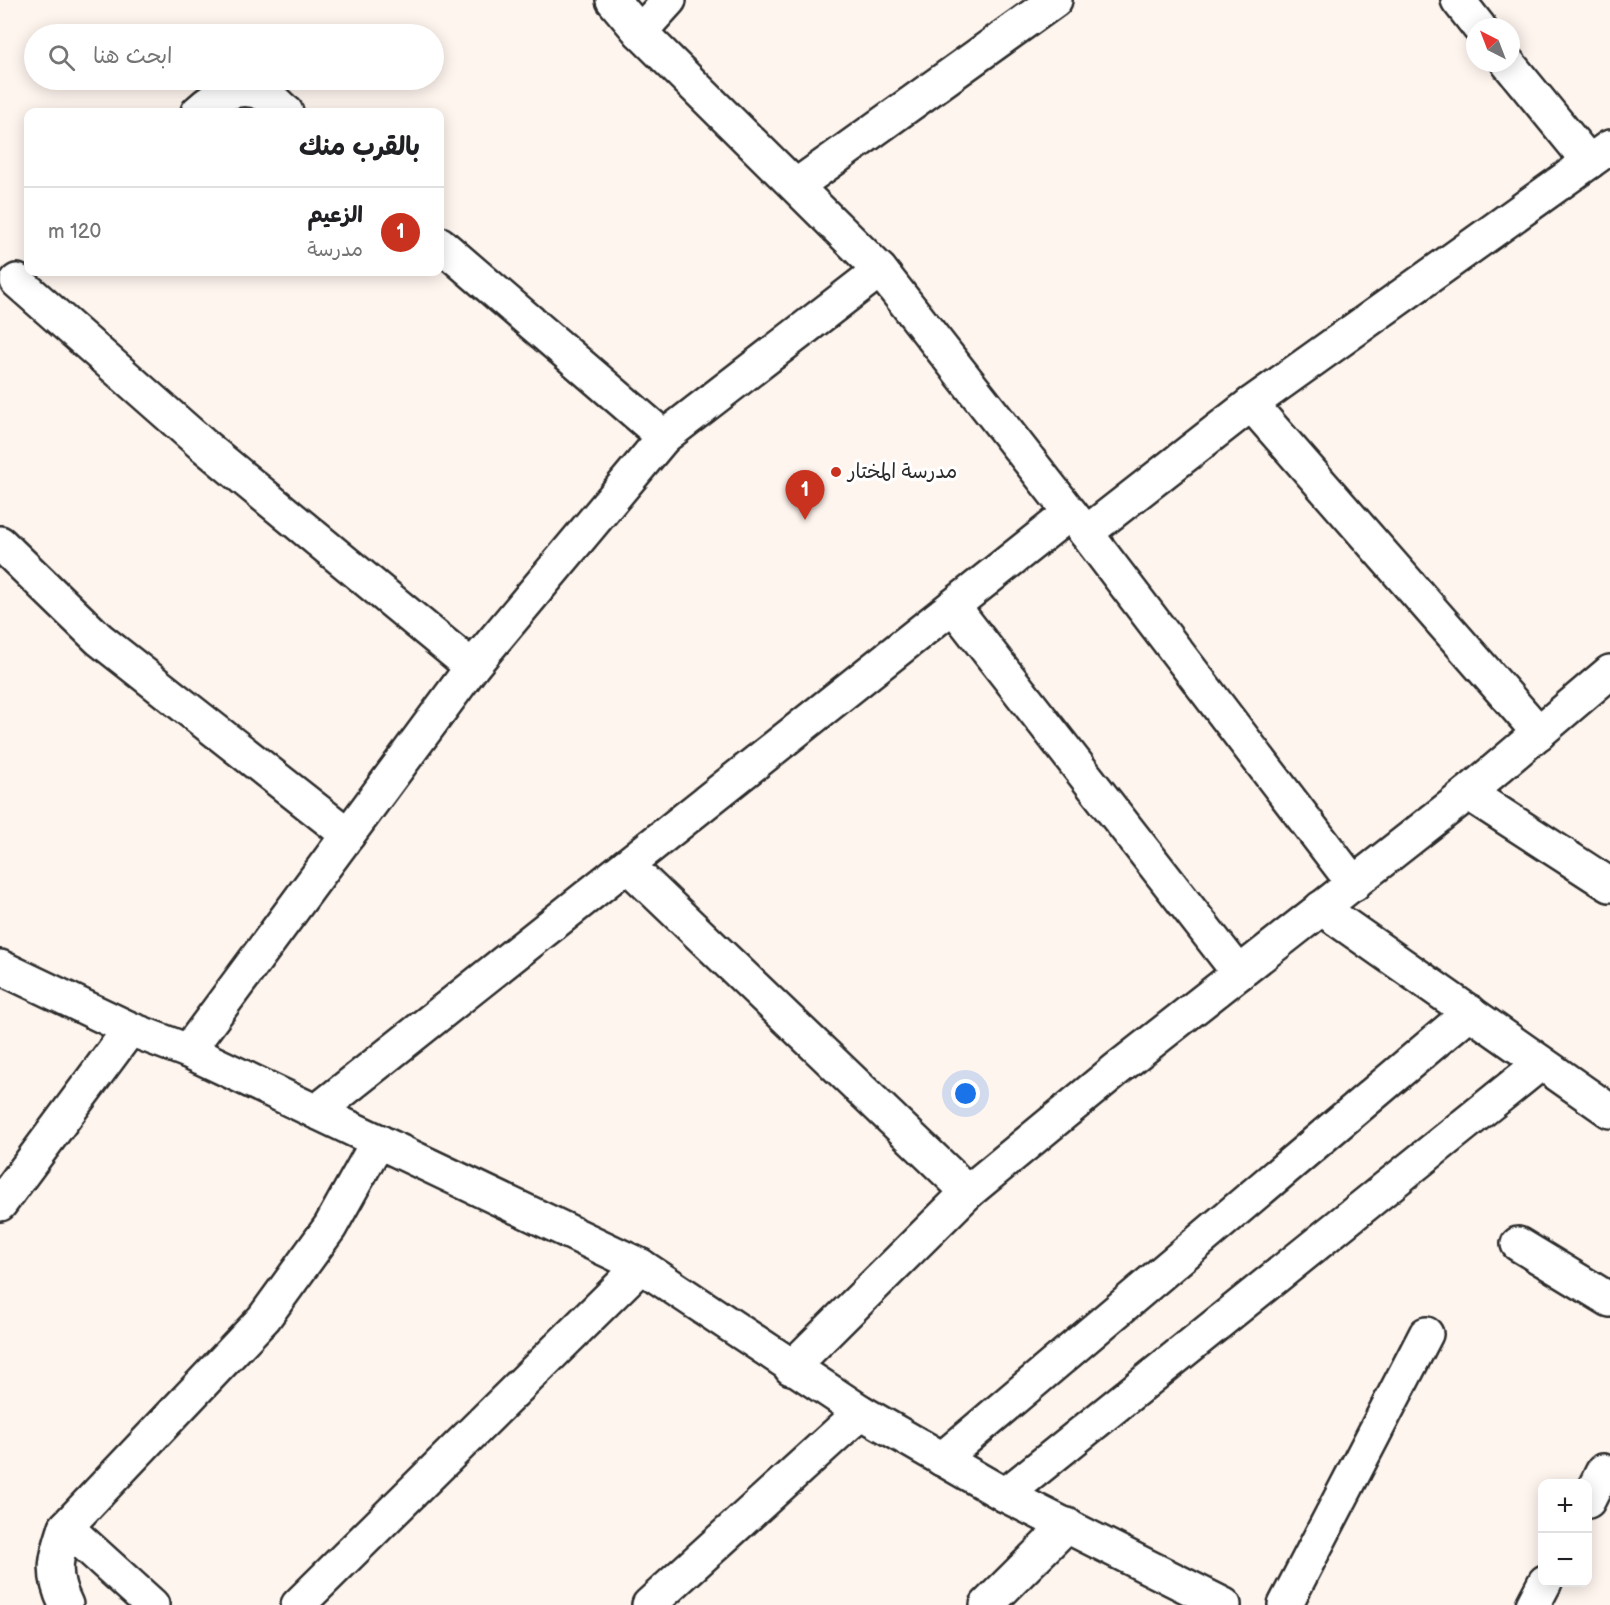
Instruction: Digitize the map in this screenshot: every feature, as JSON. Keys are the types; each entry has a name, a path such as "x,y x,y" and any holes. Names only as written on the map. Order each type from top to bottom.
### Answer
{"street":[{"path":"614,0 640,32 880,270 1078,523 1354,884"},
{"path":"640,32 669,0"},
{"path":"796,186 1055,0"},
{"path":"1458,0 1472,18"},
{"path":"316,1112 953,606 1251,404 1599,155 1517,72"},
{"path":"203,108 211,101 236,90"},
{"path":"249,90 264,94 281,108"},
{"path":"444,247 664,437"},
{"path":"189,1051 472,667 664,437 880,270"},
{"path":"15,283 203,446 472,667"},
{"path":"1251,404 1539,733"},
{"path":"0,543 99,639 348,835"},
{"path":"953,606 1239,973"},
{"path":"791,1368 968,1192 1117,1069 1468,793 1610,672"},
{"path":"1468,793 1610,885"},
{"path":"627,865 968,1192"},
{"path":"1321,908 1610,1111"},
{"path":"0,967 130,1029 189,1051 641,1266 791,1368 861,1412 1005,1495 1224,1605"},
{"path":"942,1459 1470,1012"},
{"path":"0,1204 130,1029"},
{"path":"1005,1495 1541,1063"},
{"path":"66,1605 58,1588 55,1560 66,1527 264,1318 330,1227 378,1141"},
{"path":"1518,1244 1610,1300"},
{"path":"298,1605 641,1266"},
{"path":"1285,1605 1426,1334"},
{"path":"649,1605 861,1412"},
{"path":"1592,1492 1603,1471"},
{"path":"987,1605 1067,1525"},
{"path":"66,1527 152,1605"},
{"path":"1533,1605 1542,1587"}],"place":[{"name":"مدرسة المختار","path":"836,472"},
{"name":"الزعيم","path":"805,520"}]}
